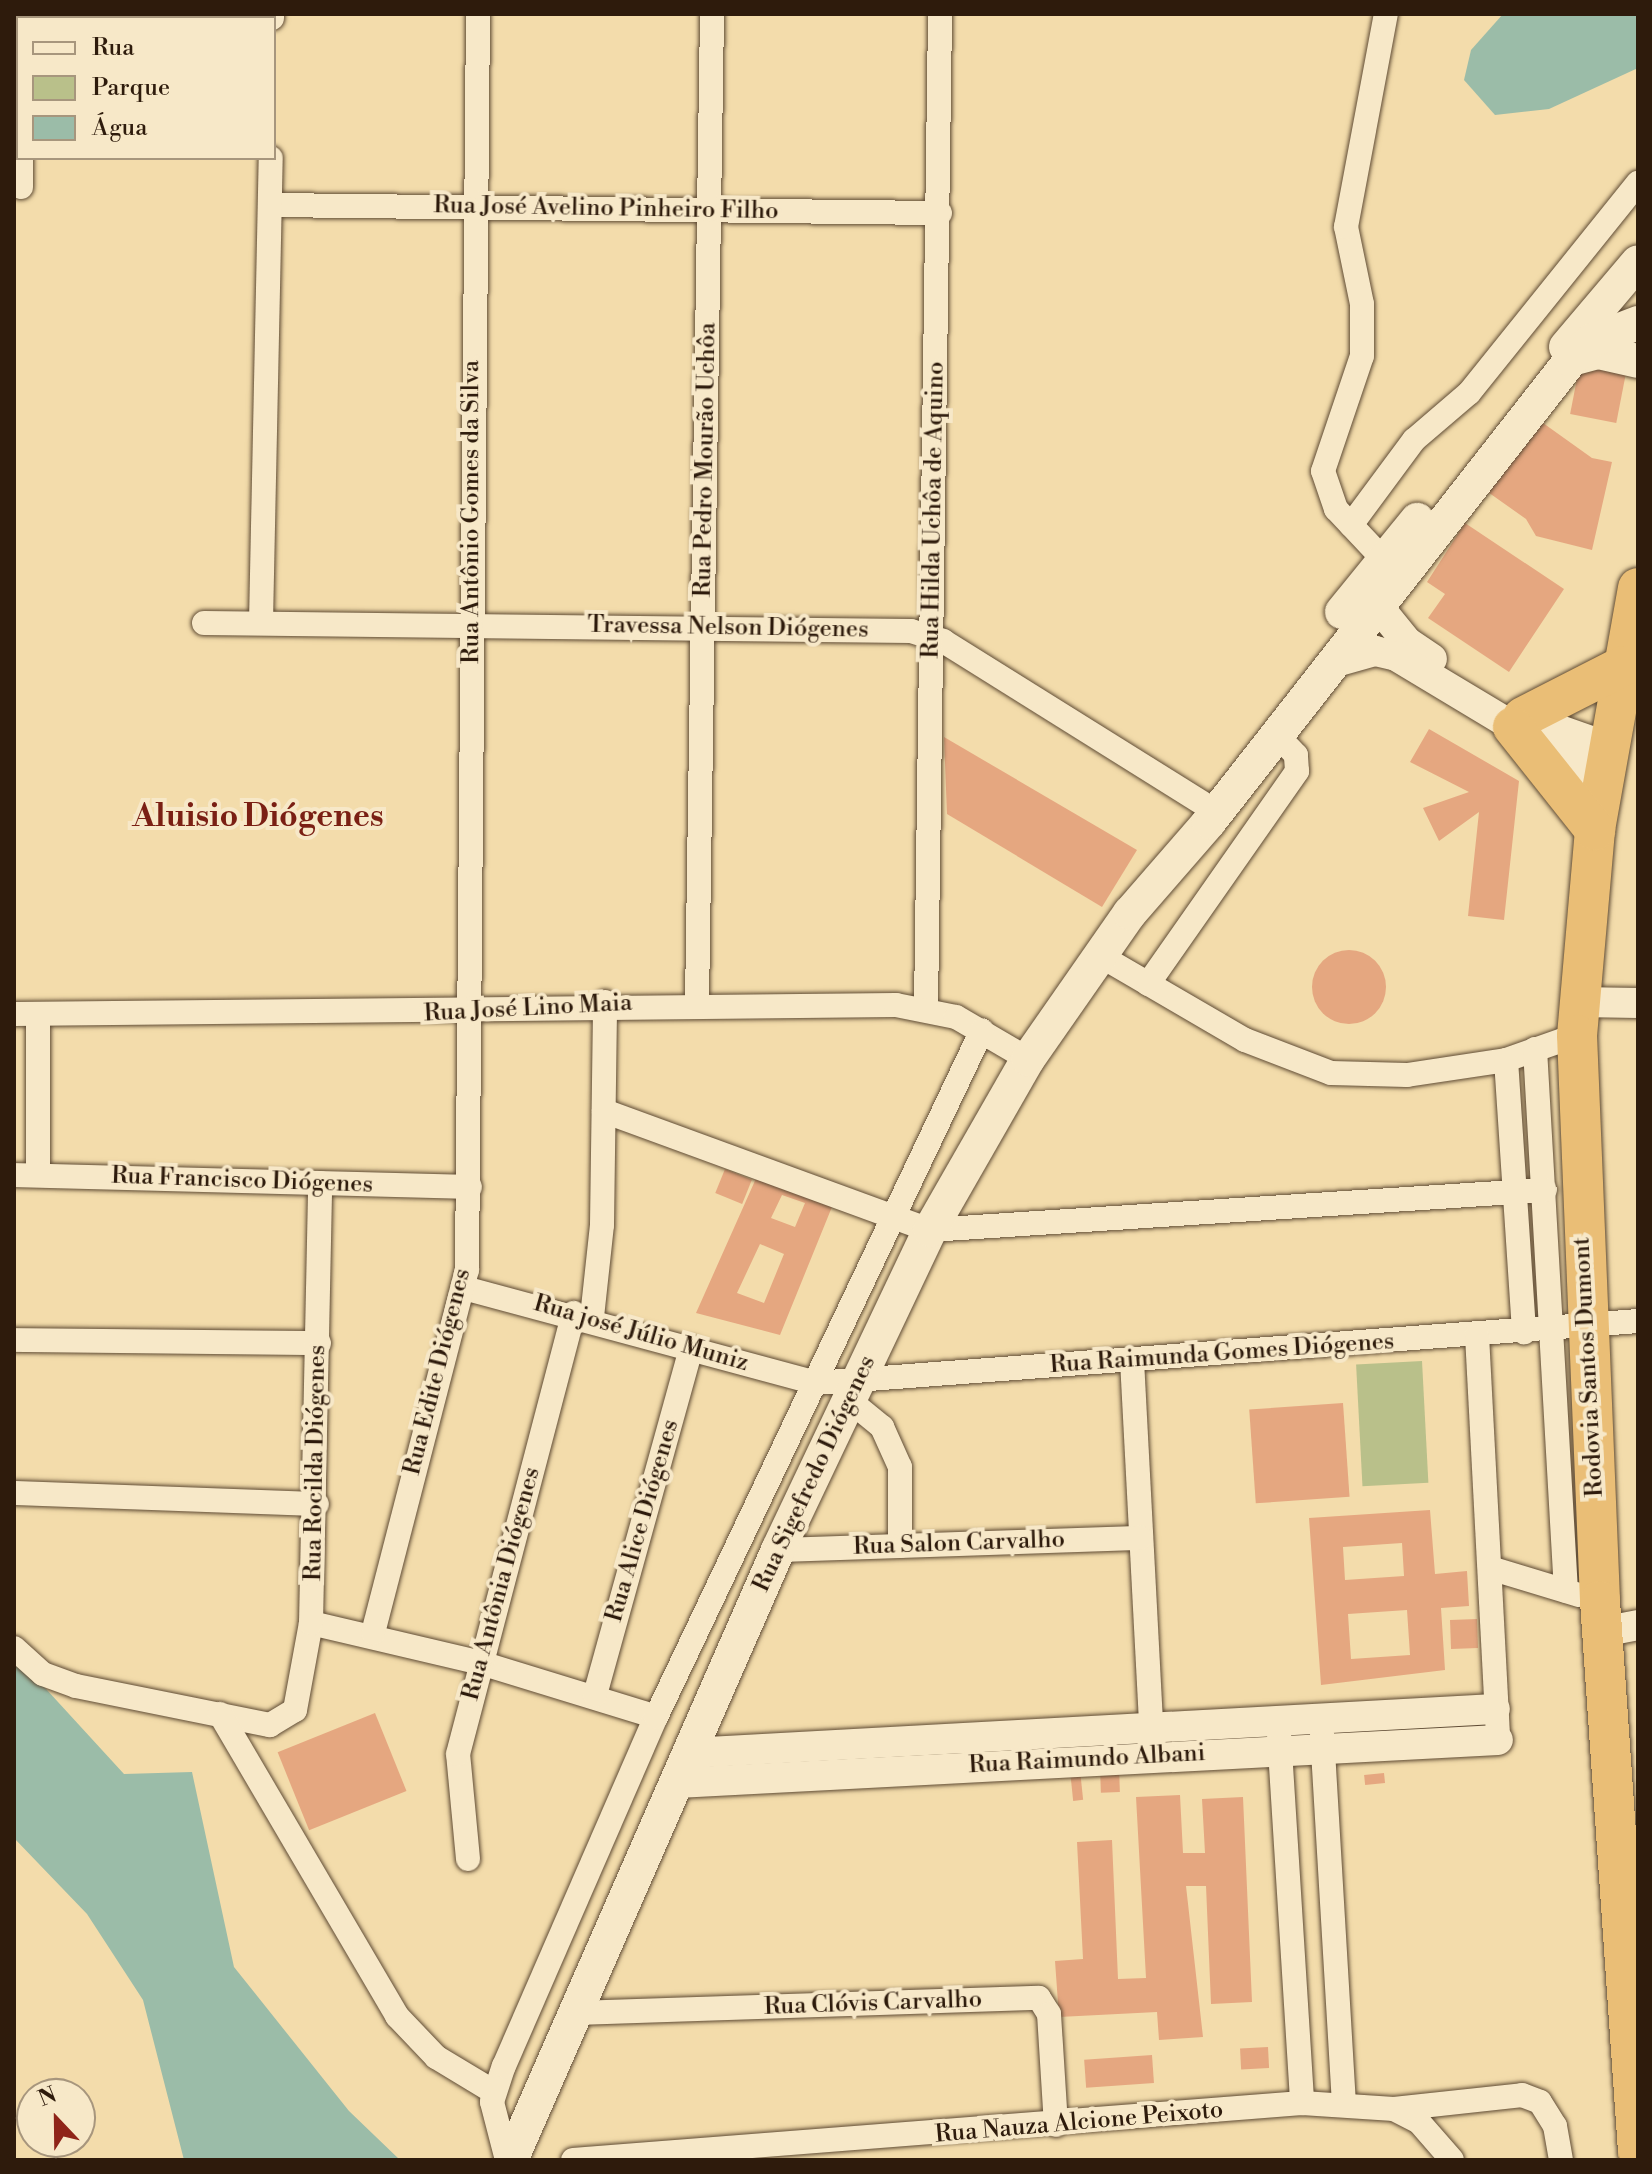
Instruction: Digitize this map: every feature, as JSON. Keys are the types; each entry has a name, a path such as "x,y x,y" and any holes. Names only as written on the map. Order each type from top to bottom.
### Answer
{"highway":[{"name":"Rodovia Santos Dumont","path":"1638,588 1595,830 1578,1018 1570,1328 1608,1624 1630,1940 1638,2151"},
{"path":"1595,830 1518,722 1623,666"}],"main road":[{"path":"1206,816 1277,735 1332,663 1371,595 1384,560 1638,262"},
{"path":"1206,816 1371,595 1571,360 1613,329 1638,323"},
{"path":"1571,360 1598,352 1638,361"},
{"name":"Rua Sigefredo Diógenes","path":"509,2160 778,1550 930,1230 1028,1059 1099,955 1206,816"}],"street":[{"name":"Rua Antônio Gomes da Silva","path":"467,1010 478,14"},
{"name":"Rua Pedro Mourão Uchôa","path":"697,1003 712,14"},
{"name":"Rua Hilda Uchôa de Aquino","path":"926,1007 940,213 940,14"},
{"path":"1384,560 1351,525 1326,489 1323,471 1362,356 1362,304 1346,227 1386,14"},
{"path":"21,160 21,187"},
{"path":"261,622 271,160"},
{"path":"1351,525 1414,440 1469,393 1638,183"},
{"name":"Rua José Avelino Pinheiro Filho","path":"271,205 940,213"},
{"path":"1371,595 1407,642 1518,722"},
{"name":"Travessa Nelson Diógenes","path":"204,623 472,627 703,625 931,636 1206,816"},
{"path":"1332,663 1383,652 1605,764"},
{"path":"1148,984 1297,771 1296,755 1277,735"},
{"path":"1099,955 1245,1040 1331,1073 1407,1075 1506,1060 1535,1049 1578,1018 1638,1003"},
{"name":"Rua José Lino Maia","path":"26,1014 467,1010 605,1002 926,1007 982,1030 1028,1059"},
{"name":"Rua Antônia Diógenes","path":"468,1859 455,1780 481,1663 583,1315 604,1111 605,1002"},
{"name":"Rua Edite Diógenes","path":"373,1633 464,1288 470,1187 467,1010"},
{"path":"26,1014 26,1175"},
{"path":"509,2160 493,2120 494,2092 656,1717 897,1215 982,1030"},
{"path":"1535,1049 1545,1190 1570,1328"},
{"path":"1506,1060 1524,1332"},
{"path":"604,1111 897,1215 930,1230 1545,1190"},
{"name":"Rua Francisco Diógenes","path":"26,1175 470,1187"},
{"name":"Rua Rocilda Diógenes","path":"220,1714 270,1725 289,1718 302,1695 311,1623 317,1504 320,1183"},
{"name":"Rua josé Júlio Muniz","path":"464,1288 583,1315 853,1392"},
{"name":"Rua Raimunda Gomes Diógenes","path":"853,1392 1132,1360 1638,1321"},
{"path":"1477,1335 1498,1740"},
{"path":"14,1340 319,1343"},
{"name":"Rua Alice Diógenes","path":"595,1695 691,1348"},
{"path":"1132,1360 1151,1728"},
{"path":"853,1392 882,1427 900,1467 900,1546"},
{"path":"14,1493 317,1504"},
{"name":"Rua Salon Carvalho","path":"778,1550 1140,1538"},
{"path":"1490,1568 1608,1624"},
{"path":"311,1623 373,1633 595,1695 656,1717"},
{"path":"14,1648 54,1679 220,1714 397,2016 436,2057 494,2092"},
{"name":"Rua Raimundo Albani","path":"1026,1749 1151,1728 1495,1709"},
{"path":"1321,1717 1344,2103"},
{"path":"1278,1719 1302,2103"},
{"name":"Rua Raimundo Albani","path":"683,1768 1026,1749 1280,1750 1498,1740"},
{"path":"1285,1830 1327,1828"},
{"path":"1294,1978 1336,1976"},
{"name":"Rua Clóvis Carvalho","path":"576,2013 1039,1998 1049,2014 1056,2125"},
{"path":"1394,2109 1522,2095 1540,2102 1555,2126 1561,2160"},
{"name":"Rua Nauza Alcione Peixoto","path":"573,2160 1056,2125 1302,2103 1344,2103 1394,2109"},
{"path":"1394,2109 1419,2122 1452,2160"}],"green space":[{"path":"1422,1361 1428,1483 1362,1486 1356,1364"}],"water":[{"path":"1503,14 1638,14 1638,68 1549,109 1495,115 1464,80 1471,50"},
{"path":"14,1654 124,1774 192,1772 234,1967 349,2111 400,2160 184,2160 143,2000 87,1914 14,1838"}],"building":[{"path":"1581,358 1627,367 1616,423 1570,414"},
{"path":"1536,418 1592,458 1612,462 1592,550 1536,536 1526,519 1485,490"},
{"path":"1465,523 1564,589 1509,672 1428,618 1445,594 1427,582"},
{"path":"1429,729 1519,781 1504,920 1468,916 1479,812 1439,841 1423,808 1469,792 1410,762"},
{"path":"944,737 1137,850 1102,907 947,814"},
{"path":"1349,950 1363,953 1375,961 1383,973 1386,987 1383,1001 1375,1013 1363,1021 1349,1024 1335,1021 1323,1013 1315,1001 1312,987 1315,973 1323,961 1335,953"},
{"path":"725,1169 752,1180 742,1204 715,1193"},
{"path":"758,1174 836,1197 780,1335 696,1313","holes":["782,1195 805,1203 795,1227 771,1218","760,1244 784,1254 764,1303 737,1293"]},
{"path":"1343,1403 1350,1497 1256,1503 1249,1410"},
{"path":"1430,1510 1435,1574 1467,1571 1469,1606 1441,1608 1445,1670 1321,1685 1309,1518","holes":["1402,1543 1404,1576 1345,1580 1343,1547","1407,1610 1410,1655 1351,1659 1348,1614"]},
{"path":"1477,1619 1478,1648 1451,1649 1450,1620"},
{"path":"375,1713 406,1791 309,1830 278,1752"},
{"path":"1119,1767 1120,1792 1101,1793 1100,1768"},
{"path":"1080,1770 1083,1800 1073,1801 1070,1771"},
{"path":"1384,1773 1385,1783 1365,1785 1364,1775"},
{"path":"1180,1795 1183,1853 1205,1853 1202,1799 1243,1797 1252,2002 1211,2004 1206,1886 1186,1886 1203,2037 1159,2040 1157,2012 1059,2017 1055,1961 1083,1959 1077,1842 1112,1840 1118,1979 1146,1978 1136,1797"},
{"path":"1268,2047 1269,2068 1241,2069 1240,2048"},
{"path":"1152,2055 1154,2083 1086,2088 1084,2060"}],"district":[{"name":"Aluisio Diógenes","path":"258,816"}]}
